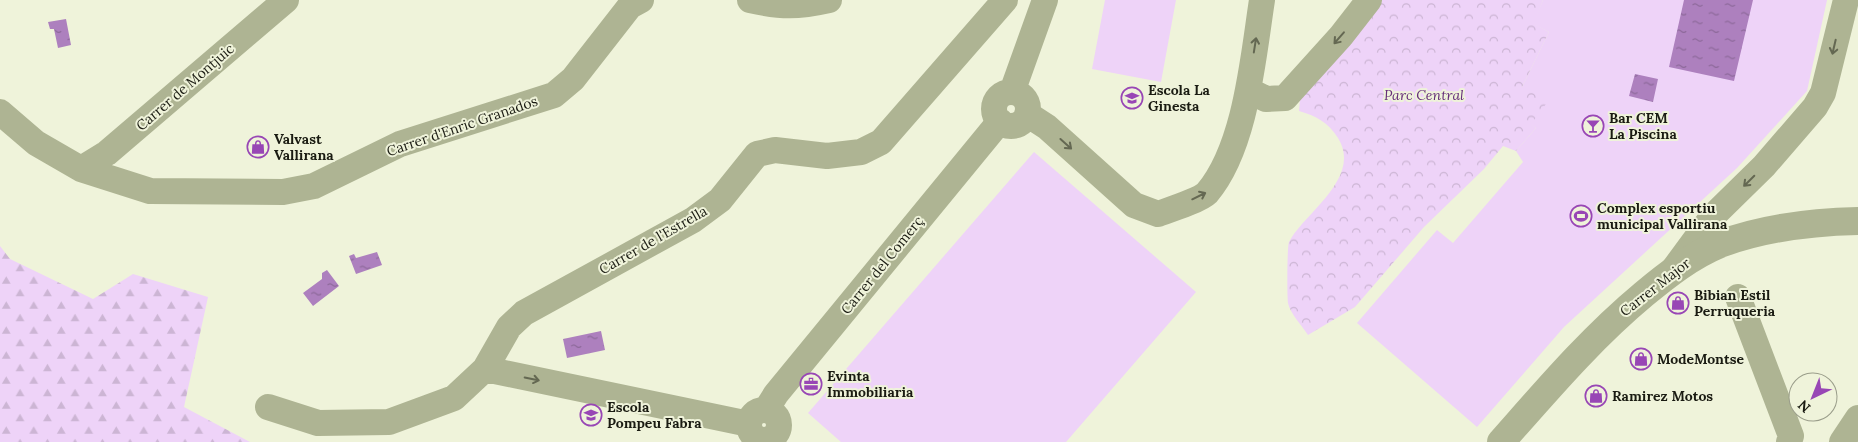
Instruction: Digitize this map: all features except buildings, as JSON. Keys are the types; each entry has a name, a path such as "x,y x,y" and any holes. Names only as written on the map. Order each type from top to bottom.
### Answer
{"street":[{"name":"Carrer de Montjuic","path":"80,169 107,153 286,0"},
{"name":"Carrer d'Enric Granados","path":"0,112 36,142 80,169 150,192 283,192 314,186 400,144 554,95 573,79 630,6 641,0"},
{"path":"750,0 771,5 798,7 829,0"},
{"name":"Carrer de l'Estrella","path":"268,407 318,423 389,422 454,398 485,369 509,327 524,313 693,220 720,200 757,154 774,150 827,156 861,152 881,142 1005,0"},
{"path":"1012,92 1045,0"},
{"path":"1027,114 1047,127 1134,205 1158,214 1206,194 1229,155 1248,90 1262,0"},
{"path":"1248,90 1266,99 1285,98 1341,36 1370,0"},
{"path":"1673,270 1712,217 1764,166 1815,108 1823,93 1846,0"},
{"path":"1012,92 1024,98 1028,106 1027,114 1023,121 1016,125 1008,125 1000,122 996,115 995,104 1002,95 1012,92"},
{"name":"Carrer del Comerç","path":"770,428 776,394 1000,122"},
{"name":"Carrer Major","path":"1502,442 1602,330 1673,270 1719,245 1744,236 1809,224 1858,221"},
{"path":"1738,297 1790,439"},
{"path":"485,369 770,428"},
{"path":"1842,442 1858,418"}],"green space":[{"path":"1105,0 1176,0 1161,82 1092,69"},
{"name":"Parc Central","path":"1382,0 1543,0 1534,24 1549,32 1522,87 1549,100 1531,124 1536,128 1516,151 1503,146 1484,169 1424,227 1355,307 1308,335 1288,303 1288,246 1296,231 1328,195 1337,181 1343,167 1344,153 1338,138 1326,124 1311,115 1299,111 1300,99"},
{"name":"Complex esportiu municipal Vallirana","path":"1543,0 1827,0 1807,91 1737,168 1564,327 1477,427 1357,323 1437,230 1453,243 1523,162 1516,151 1536,128 1530,124 1522,87 1549,32 1533,24"},
{"path":"1034,152 1196,292 1066,442 841,442 808,413"},
{"path":"0,246 10,259 93,299 133,274 208,297 184,407 250,442 0,442"}],"water":[{"path":"1684,0 1753,0 1734,81 1669,67"},
{"path":"66,19 71,45 58,48 54,29 50,29 48,22"},
{"path":"1635,74 1658,79 1653,102 1629,96"},
{"path":"377,252 382,265 356,274 349,256 354,254 356,258"},
{"path":"327,270 339,286 313,306 303,293 322,279 322,273"},
{"path":"601,331 605,350 567,358 563,339"}],"place":[{"name":"Escola La Ginesta","path":"1132,98"},
{"name":"Bar CEM La Piscina","path":"1593,126"},
{"name":"Valvast Vallirana","path":"258,147"},
{"name":"Complex esportiu municipal Vallirana","path":"1581,216"},
{"name":"Bibian Estil Perruqueria","path":"1678,303"},
{"name":"ModeMontse","path":"1641,359"},
{"name":"Evinta Immobiliaria","path":"811,384"},
{"name":"Ramirez Motos","path":"1596,396"},
{"name":"Escola Pompeu Fabra","path":"591,415"}]}
